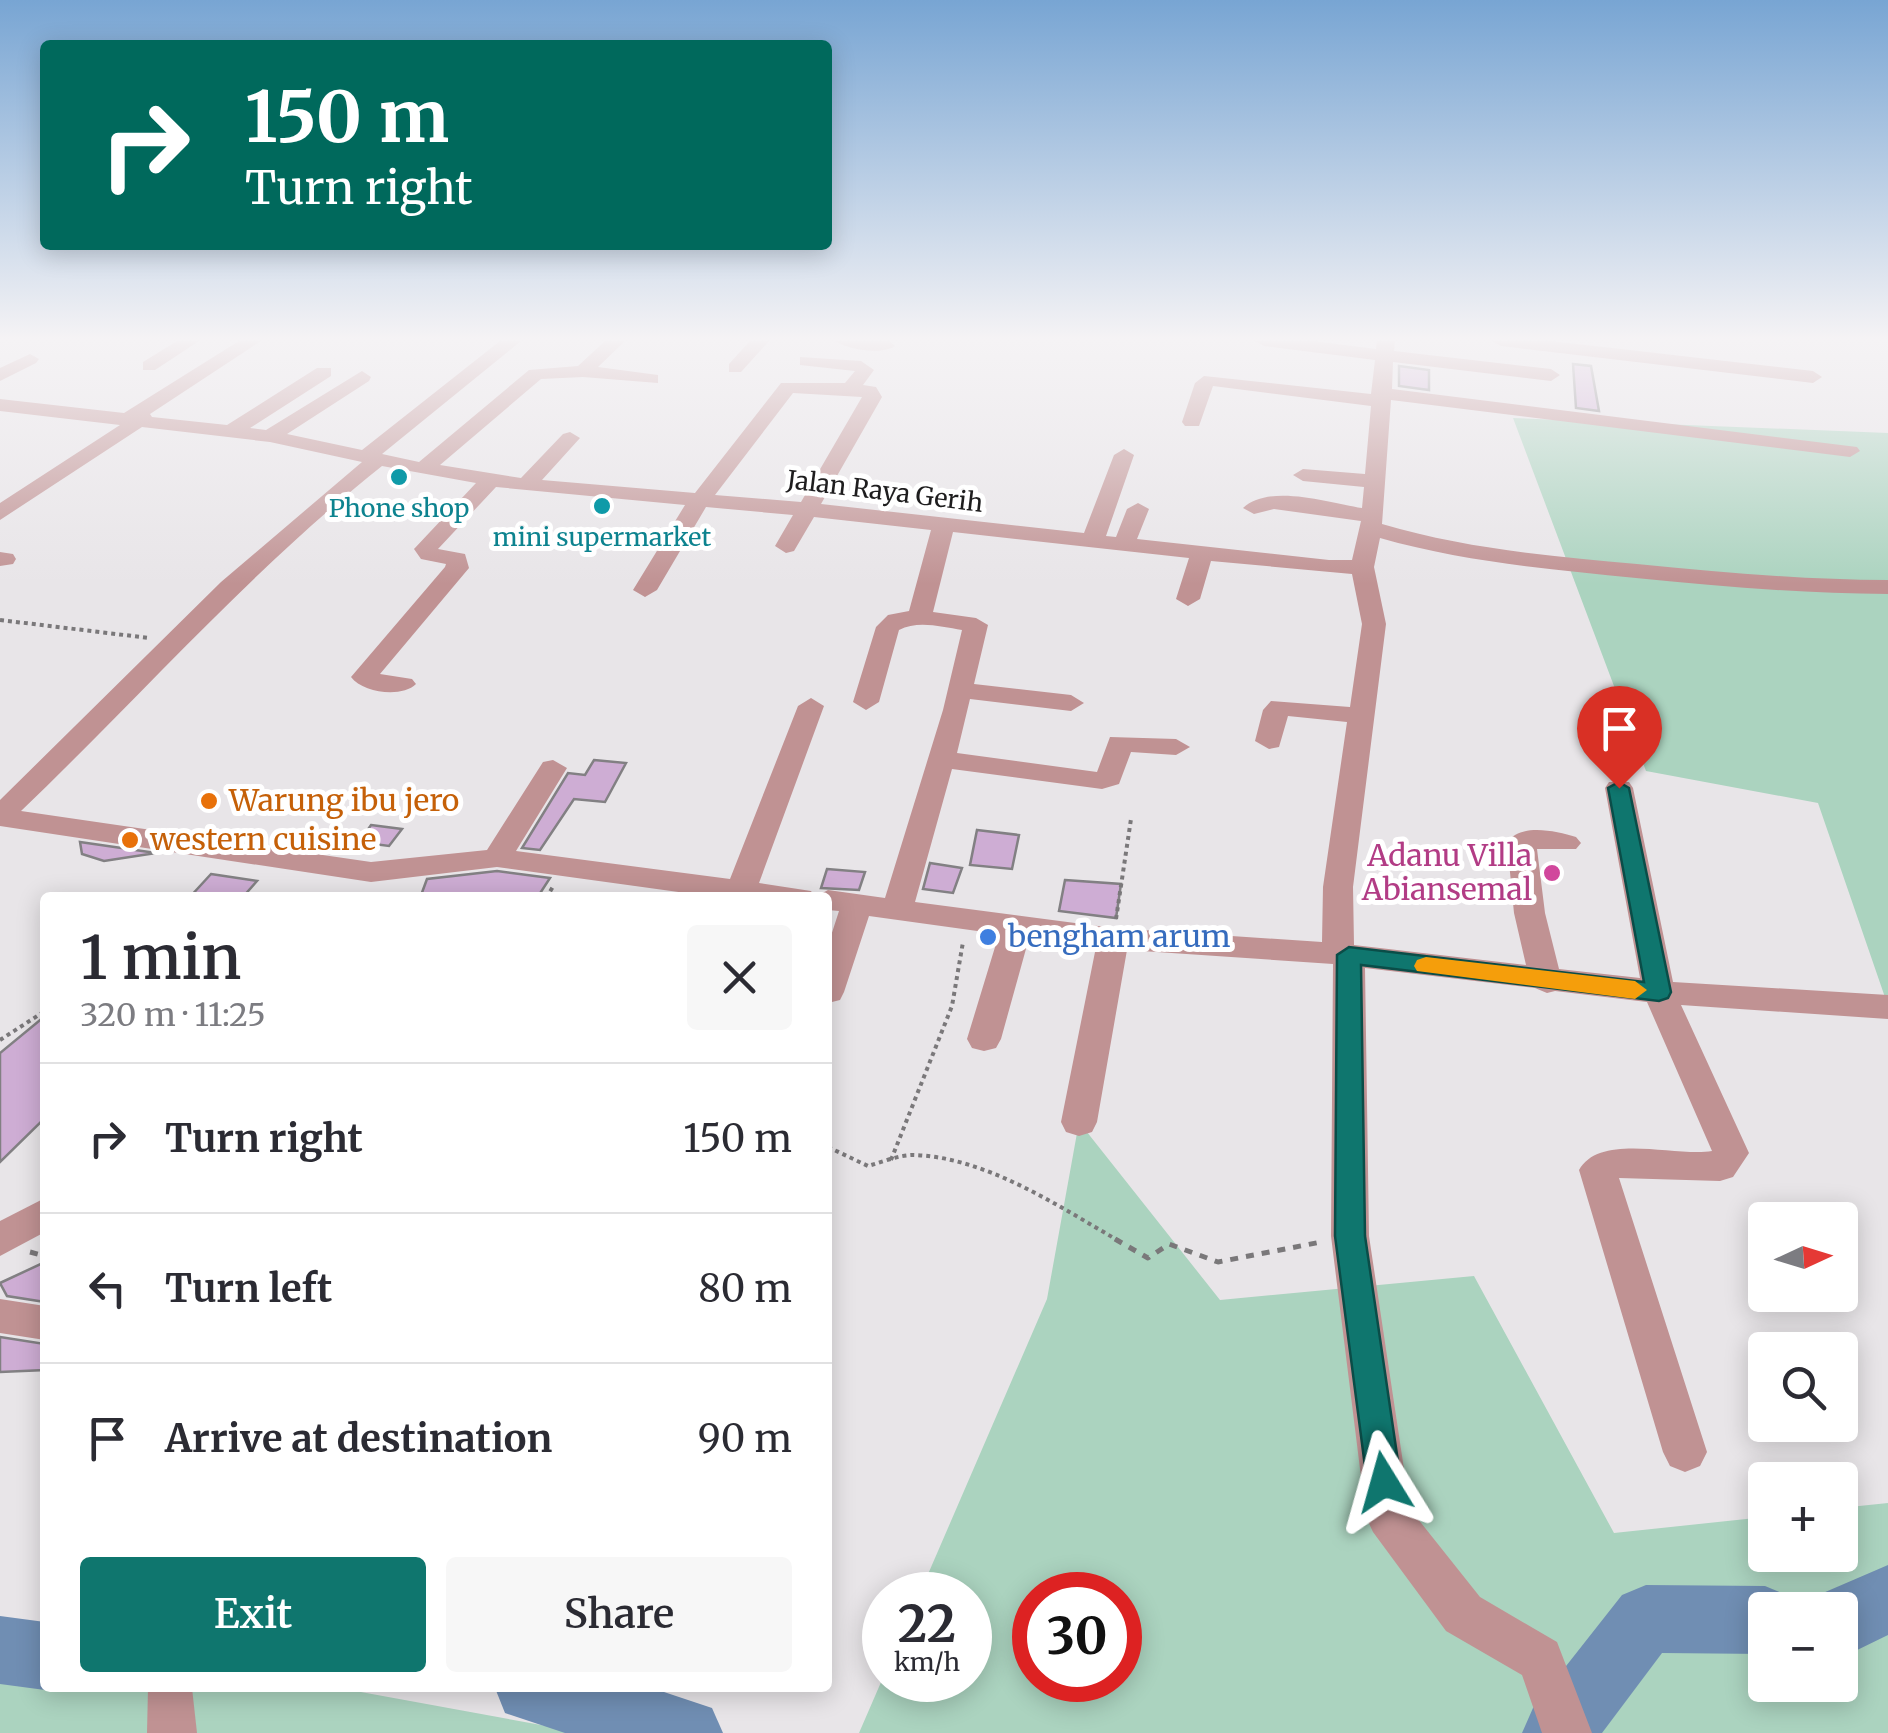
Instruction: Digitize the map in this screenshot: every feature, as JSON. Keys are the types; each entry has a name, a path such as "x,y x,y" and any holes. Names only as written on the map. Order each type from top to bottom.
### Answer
{"street":[{"path":"0,513 131,422"},
{"name":"Jalan Raya Gerih","path":"168,422 270,436 424,469 526,485 804,509 1123,546 1219,548 1362,568"},
{"path":"233,430 246,422"},
{"path":"270,436 292,422"},
{"path":"0,816 178,642 253,562 416,422"},
{"path":"424,469 480,422"},
{"path":"645,590 699,500 761,422"},
{"path":"786,546 857,422"},
{"path":"1378,422 1371,522 1362,568 1374,624 1338,887 1350,1236 1389,1518 1463,1614 1540,1658 1567,1733"},
{"path":"1622,422 1850,452"},
{"path":"526,485 570,438"},
{"path":"1092,543 1124,455"},
{"path":"1303,475 1373,481"},
{"path":"403,684 368,682 364,678 457,568 457,559 429,554 424,549 491,480"},
{"path":"1254,508 1278,502 1371,522 1440,548 1534,562 1808,588 1888,586"},
{"path":"1123,546 1138,508"},
{"path":"920,617 943,526"},
{"path":"1188,599 1219,548"},
{"path":"866,702 888,627 897,620 920,617 976,623 897,908"},
{"path":"956,703 1071,703"},
{"path":"741,891 811,706"},
{"path":"1268,741 1280,707 1362,716"},
{"path":"941,759 1102,781 1109,778 1120,743 1176,747"},
{"path":"497,858 554,768"},
{"path":"1619,788 1659,992 1732,1153 1720,1168 1608,1164 1598,1170 1685,1452"},
{"path":"0,816 370,872 497,858 749,892"},
{"path":"1547,982 1533,940 1522,842 1527,839 1566,843"},
{"path":"350,892 370,872"},
{"path":"832,966 842,902 1112,939 1343,954 1547,982 1888,1007"},
{"path":"984,1039 1016,928"},
{"path":"1078,1122 1112,939"},
{"path":"0,1240 40,1215"},
{"path":"0,1316 40,1321"}],"path":[{"path":"0,620 178,642"},
{"path":"1112,939 1131,819"},
{"path":"891,1160 952,1006 968,921"},
{"path":"0,1040 40,1014"},
{"path":"832,1149 868,1166 910,1155 964,1162 1062,1208 1148,1258 1169,1244 1218,1262 1350,1236"}],"green space":[{"path":"1514,422 1888,433 1888,1006 1818,803 1646,771"},
{"path":"1079,1122 1220,1300 1474,1276 1614,1533 1748,1519 1748,1572 1858,1572 1858,1506 1888,1503 1888,1733 859,1733 872,1702 992,1702 992,1572 929,1572 1047,1299"},
{"path":"0,1659 40,1663 40,1692 361,1692 585,1733 0,1733"}],"building":[{"path":"594,760 626,763 605,802 574,799 540,850 522,848 568,773 585,775"},
{"path":"371,825 402,829 389,846 359,842"},
{"path":"977,830 1019,835 1012,869 970,865"},
{"path":"80,842 156,853 104,861 82,854"},
{"path":"930,863 962,868 953,893 923,889"},
{"path":"827,869 865,872 859,890 821,888"},
{"path":"497,871 550,878 541,892 422,892 427,879"},
{"path":"211,874 257,881 247,892 194,892"},
{"path":"1065,880 1121,884 1116,918 1059,911"},
{"path":"40,1020 40,1123 0,1162 0,1053"},
{"path":"40,1264 40,1301 7,1296 0,1283"},
{"path":"0,1337 40,1343 40,1370 0,1372"}],"waterway":[{"path":"1858,1615 1888,1598"},
{"path":"1558,1733 1646,1619 1748,1620"},
{"path":"0,1650 40,1655"},
{"path":"544,1692 687,1733"}],"slow traffic":[{"path":"1426,966 1635,990"}],"place":[{"name":"Phone shop","path":"399,477"},
{"name":"mini supermarket","path":"602,506"},
{"name":"Warung ibu jero","path":"209,801"},
{"name":"western cuisine","path":"130,840"},
{"name":"Adanu Villa Abiansemal","path":"1552,873"},
{"name":"bengham arum","path":"988,937"}],"route":[{"path":"1384,1482 1350,1236 1349,955 1547,982 1659,992 1619,788"}]}
